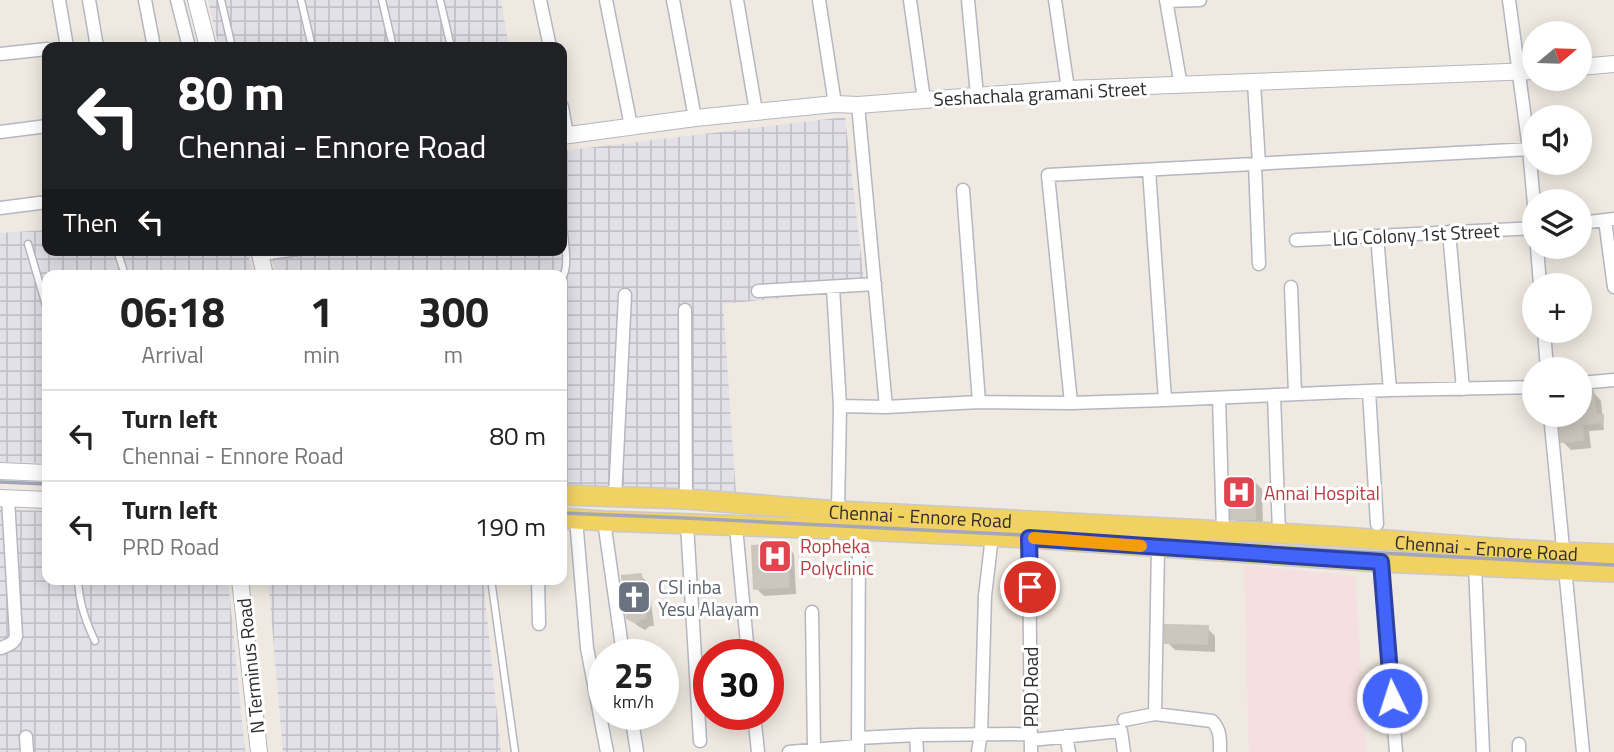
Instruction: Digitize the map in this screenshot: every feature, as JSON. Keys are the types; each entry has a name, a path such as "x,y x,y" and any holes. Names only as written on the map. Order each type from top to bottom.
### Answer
{"main road":[{"name":"Chennai - Ennore Road","path":"567,495 687,499 838,511 1279,532 1564,561 1614,572"},
{"name":"Chennai - Ennore Road","path":"569,518 604,522 992,536 1475,566 1564,561 1614,554"}],"street":[{"path":"59,0 65,42"},
{"path":"89,0 96,42"},
{"path":"145,0 152,42"},
{"path":"177,0 188,42"},
{"path":"196,0 207,42"},
{"path":"540,0 549,42"},
{"path":"606,0 631,127"},
{"path":"673,0 695,118"},
{"path":"737,0 756,111"},
{"path":"819,0 835,104"},
{"path":"910,0 924,100"},
{"path":"968,0 977,96"},
{"path":"1055,0 1068,89"},
{"path":"1181,86 1166,0 1200,0"},
{"path":"1510,0 1522,51"},
{"path":"0,54 42,50"},
{"path":"1592,66 1614,64"},
{"name":"Seshachala gramani Street","path":"567,136 695,118 835,104 858,105 1068,89 1522,72"},
{"path":"1254,83 1259,264"},
{"path":"858,105 886,407"},
{"path":"0,132 42,127"},
{"path":"1072,402 1048,175 1522,149"},
{"path":"1149,170 1165,400"},
{"path":"963,190 979,402"},
{"path":"0,208 42,203"},
{"path":"1609,220 1614,287"},
{"name":"LIG Colony 1st Street","path":"1296,240 1522,229"},
{"path":"1449,232 1462,389"},
{"path":"1377,236 1390,390"},
{"path":"758,291 874,285"},
{"path":"833,287 840,407 838,511"},
{"path":"1291,287 1295,394"},
{"path":"615,498 625,295"},
{"path":"685,310 687,499"},
{"path":"1592,382 1614,380"},
{"path":"840,407 1165,400 1522,387"},
{"path":"1370,391 1377,524"},
{"path":"1274,395 1279,532"},
{"path":"1219,398 1223,531"},
{"path":"1551,427 1583,752"},
{"path":"0,471 42,473"},
{"path":"1,648 15,641 16,636 4,498 42,500"},
{"path":"569,518 587,648 607,752"},
{"path":"604,522 621,639"},
{"path":"687,524 700,741"},
{"path":"736,527 747,639"},
{"path":"858,745 859,530"},
{"path":"978,752 981,734 985,596 992,536"},
{"name":"PRD Road","path":"1029,538 1031,742"},
{"path":"1156,714 1158,548"},
{"path":"1381,562 1396,752"},
{"path":"1475,566 1483,752"},
{"name":"N Terminus Road","path":"241,585 259,752"},
{"path":"538,585 539,624"},
{"path":"812,612 814,749"},
{"path":"1124,720 1156,714 1212,721 1220,734 1220,752"},
{"path":"634,730 637,752"},
{"path":"756,730 758,752"},
{"path":"789,752 858,745 916,735 981,734 1031,742 1121,732 1124,752"},
{"path":"916,735 917,752"},
{"path":"1066,736 1069,752"},
{"path":"26,737 27,752"}],"lane":[{"path":"221,0 231,42"},
{"path":"301,0 311,42"},
{"path":"382,0 392,42"},
{"path":"440,0 450,42"},
{"path":"28,244 42,292"},
{"path":"79,585 82,610 95,641"},
{"path":"492,585 514,752"}],"shaded area":[{"path":"208,0 501,0 508,42 218,42"},
{"path":"845,117 865,289 723,304 736,494 567,485 567,270 276,270 272,256 567,256 567,150"},
{"path":"42,230 42,256 248,256 252,270 42,270 42,463 0,462 0,233"},
{"path":"0,509 42,511 42,585 229,585 245,752 0,752"},
{"path":"1244,565 1355,576 1366,752 1249,752"},
{"path":"269,585 484,585 501,752 283,752"}],"building":[{"path":"1592,391 1596,415 1603,415 1603,422 1592,423"},
{"path":"1560,427 1582,427 1583,440 1561,442"},
{"path":"1230,479 1254,479 1255,519 1231,519"},
{"path":"786,544 789,587 754,589 752,546"},
{"name":"CSI inba Yesu Alayam","path":"641,574 646,618 636,623 627,618 622,576"},
{"path":"1165,625 1208,626 1207,644 1165,643"}],"railway":[{"path":"0,482 42,484"},
{"path":"567,513 1614,565"}],"slow traffic":[{"path":"1034,538 1141,546"}],"place":[{"name":"Annai Hospital","path":"1239,492"},
{"name":"Ropheka Polyclinic","path":"775,556"},
{"name":"CSI inba Yesu Alayam","path":"634,597"}],"route":[{"path":"1030,587 1029,538 1381,562 1392,698"}]}
